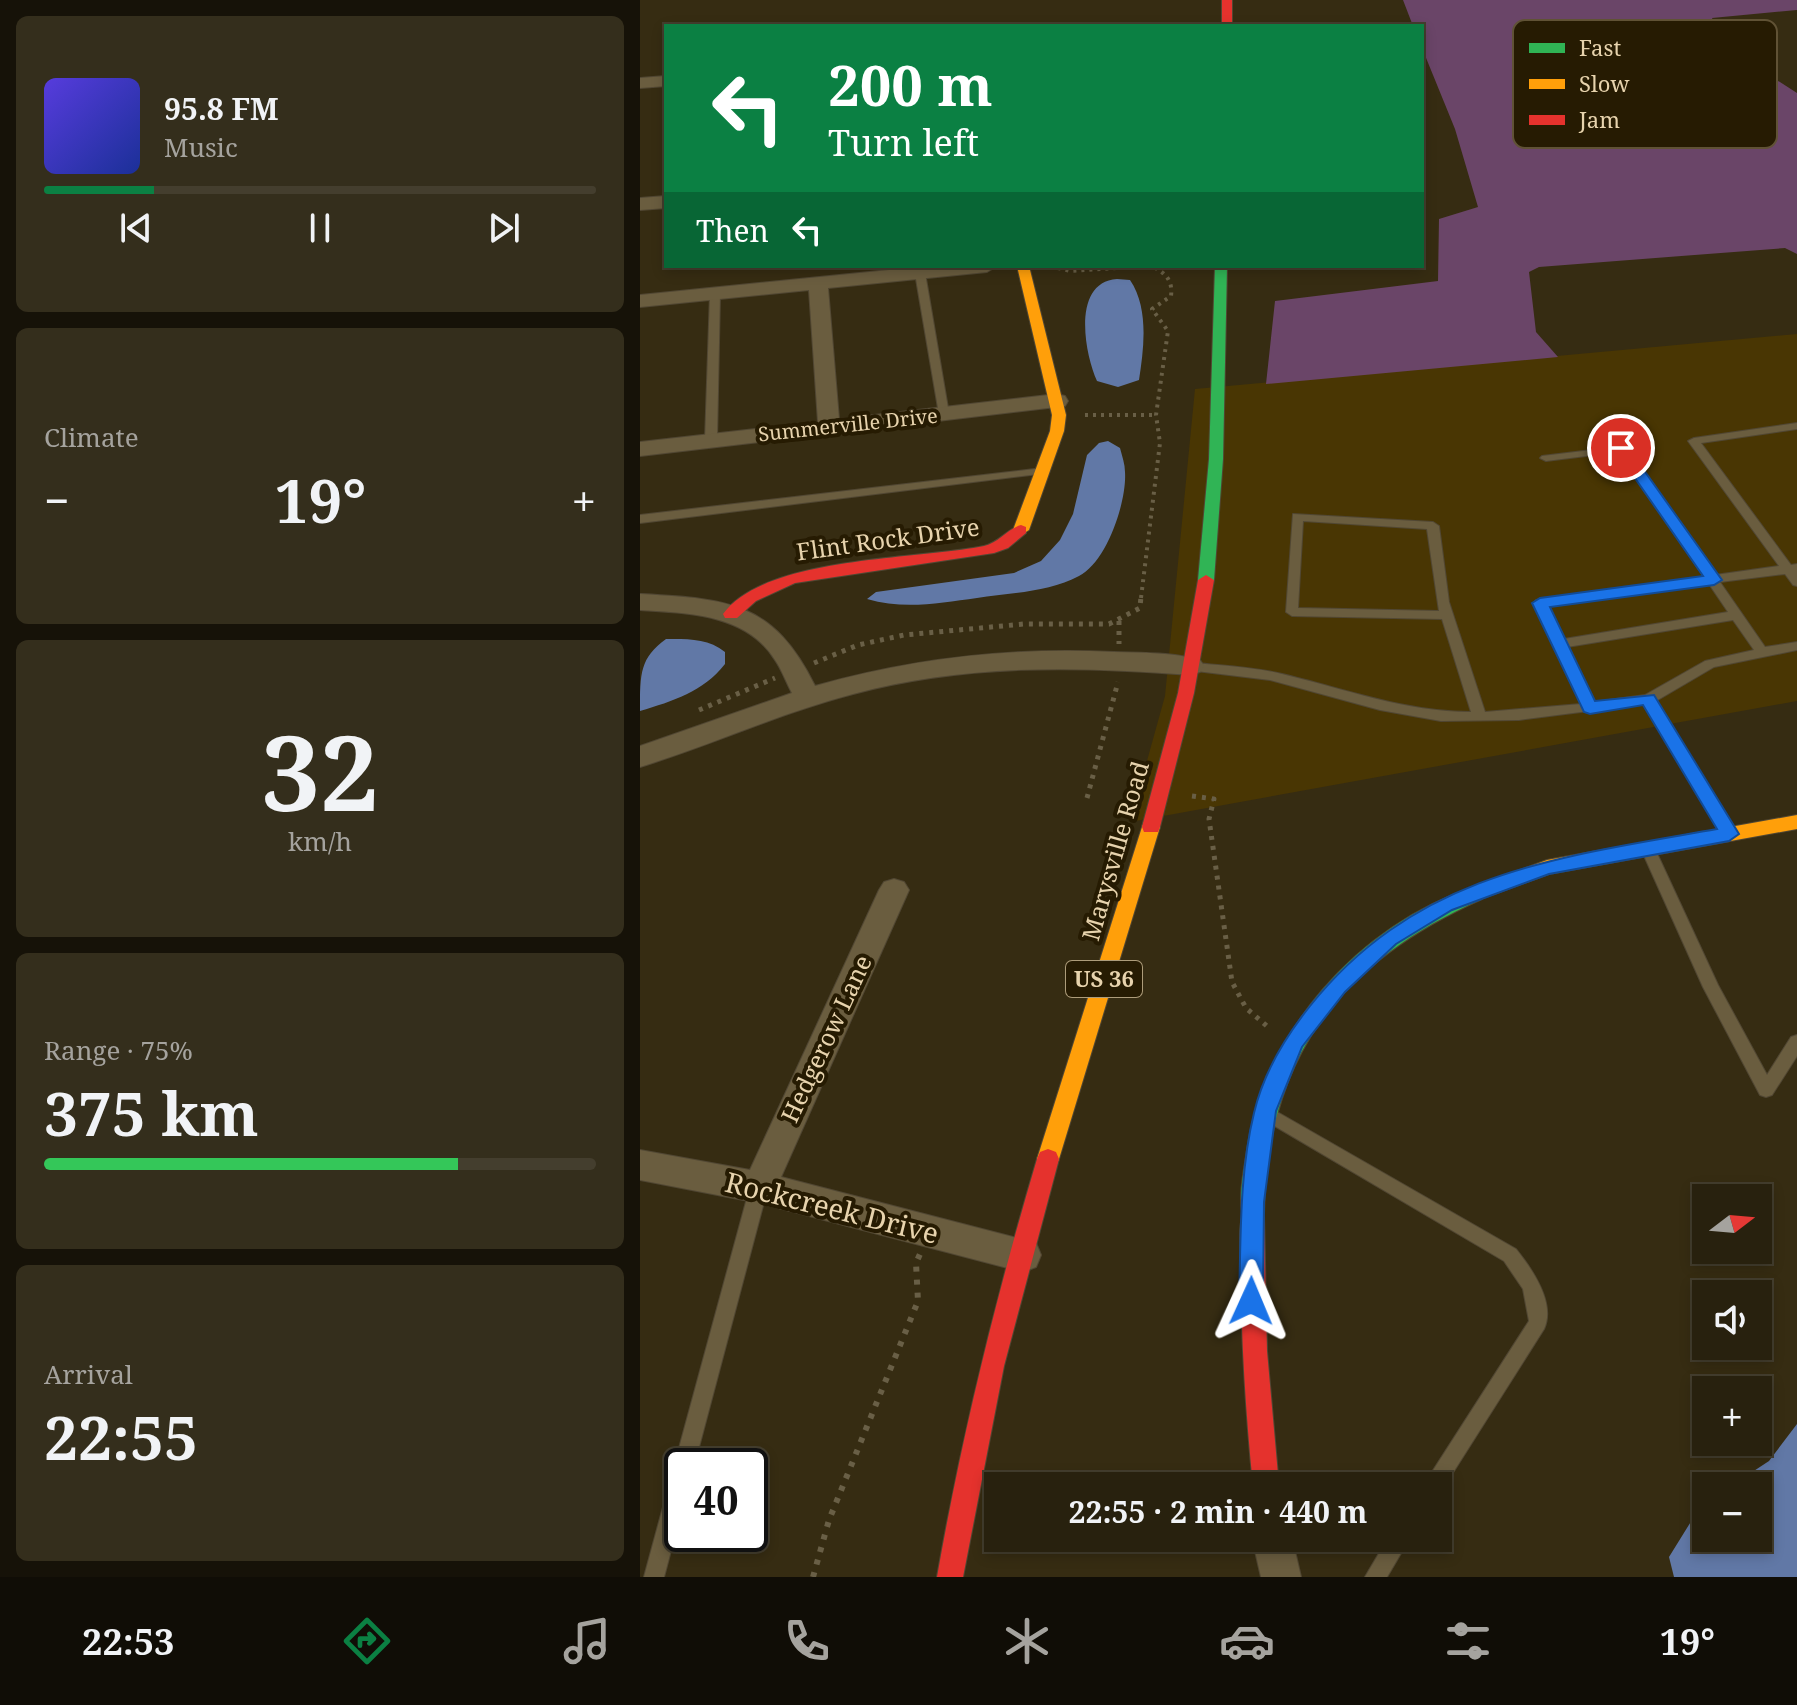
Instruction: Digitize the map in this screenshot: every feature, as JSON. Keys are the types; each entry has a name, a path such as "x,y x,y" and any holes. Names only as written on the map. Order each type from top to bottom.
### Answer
{"main road":[{"path":"1227,0 1227,24"},
{"name":"Flint Rock Drive","path":"731,614 750,597 792,578 989,550 1003,545 1022,529 1057,431 1058,408 1023,268"},
{"name":"Marysville Road","path":"950,1577 976,1437 1023,1255 1160,790 1191,666 1206,583 1212,523 1221,268"},
{"path":"1264,1472 1257,1414 1251,1301 1253,1202 1265,1111 1294,1042 1338,986 1389,938 1445,905 1547,867 1797,822"}],"street":[{"path":"640,83 664,81"},
{"path":"640,204 664,202"},
{"path":"640,301 954,268"},
{"path":"818,283 829,427"},
{"name":"Summerville Drive","path":"640,449 944,414 1058,408"},
{"path":"640,602 705,607 731,614 771,637 784,652 807,697"},
{"path":"640,757 807,697 869,680 981,661 1037,658 1191,666"},
{"name":"Hedgerow Lane","path":"759,1187 894,890"},
{"name":"Rockcreek Drive","path":"640,1165 759,1187 1023,1255"},
{"path":"1275,1552 1281,1577"}],"lane":[{"path":"922,270 944,414"},
{"path":"711,440 715,294"},
{"path":"1797,426 1694,441 1792,569 1797,582"},
{"path":"1546,458 1621,448 1762,652"},
{"path":"640,519 1043,471"},
{"path":"1445,608 1292,612 1297,517 1433,526 1445,608 1479,716"},
{"path":"1590,708 1540,603 1792,569"},
{"path":"1560,644 1738,615"},
{"path":"1191,666 1277,677 1372,703 1440,716 1479,716 1590,708 1648,699 1710,664 1797,646"},
{"path":"1648,699 1729,834"},
{"path":"1648,849 1711,987 1766,1090 1797,1042"},
{"path":"1265,1111 1510,1255 1529,1278 1537,1300 1538,1323 1442,1472"},
{"path":"689,1448 759,1187"},
{"path":"654,1577 664,1540"},
{"path":"1375,1577 1391,1552"}],"path":[{"path":"1057,268 1070,271 1118,268"},
{"path":"1058,408 1156,415"},
{"path":"1087,798 1118,689 1119,621"},
{"path":"1160,790 1214,799 1209,819 1232,982 1237,997 1249,1013 1294,1042"},
{"path":"813,1577 829,1520 918,1301 916,1263 929,1231"}],"shaded area":[{"path":"1403,0 1797,0 1797,10 1713,20 1513,20 1513,148 1777,148 1777,80 1797,93 1797,254 1785,248 1539,267 1529,272 1536,332 1558,357 1266,384 1275,301 1438,281 1439,219 1478,207 1455,129 1424,53 1424,24 1412,24"},
{"path":"1797,334 1797,701 1130,822 1165,696 1195,389"}],"water":[{"path":"1117,279 1130,280 1140,303 1144,328 1139,380 1118,387 1097,381 1088,353 1085,320 1093,292 1103,283"},
{"path":"1108,441 1120,448 1125,472 1123,499 1106,545 1089,569 1079,576 1042,589 936,603 908,605 867,599 876,592 1014,573 1041,561 1060,540 1073,514 1087,455 1099,443"},
{"path":"666,639 712,644 725,652 725,664 697,689 640,711 643,668 651,653"},
{"path":"1797,1424 1797,1577 1674,1577 1669,1557 1692,1520 1692,1552 1772,1552 1772,1472 1752,1472 1769,1461"}],"traffic: fast":[{"path":"1206,580 1216,459 1221,268"},
{"path":"1253,1215 1256,1163 1265,1112 1277,1076 1295,1041 1318,1009 1375,952 1441,909 1475,894"}],"traffic: slow":[{"path":"1021,530 1057,431 1059,415 1023,268"},
{"path":"1475,894 1547,867 1797,822"},
{"path":"1048,1159 1151,827"}],"traffic: jam":[{"path":"1227,0 1227,24"},
{"path":"731,614 750,597 792,578 989,550 1003,545 1021,530"},
{"path":"1151,827 1186,693 1206,580"},
{"path":"950,1577 992,1366 1048,1159"},
{"path":"1253,1215 1255,1351 1265,1472"}],"route":[{"path":"1251,1301 1253,1202 1265,1111 1294,1042 1338,986 1389,938 1445,905 1547,867 1729,834 1648,699 1590,708 1540,603 1714,580 1621,448"}]}
